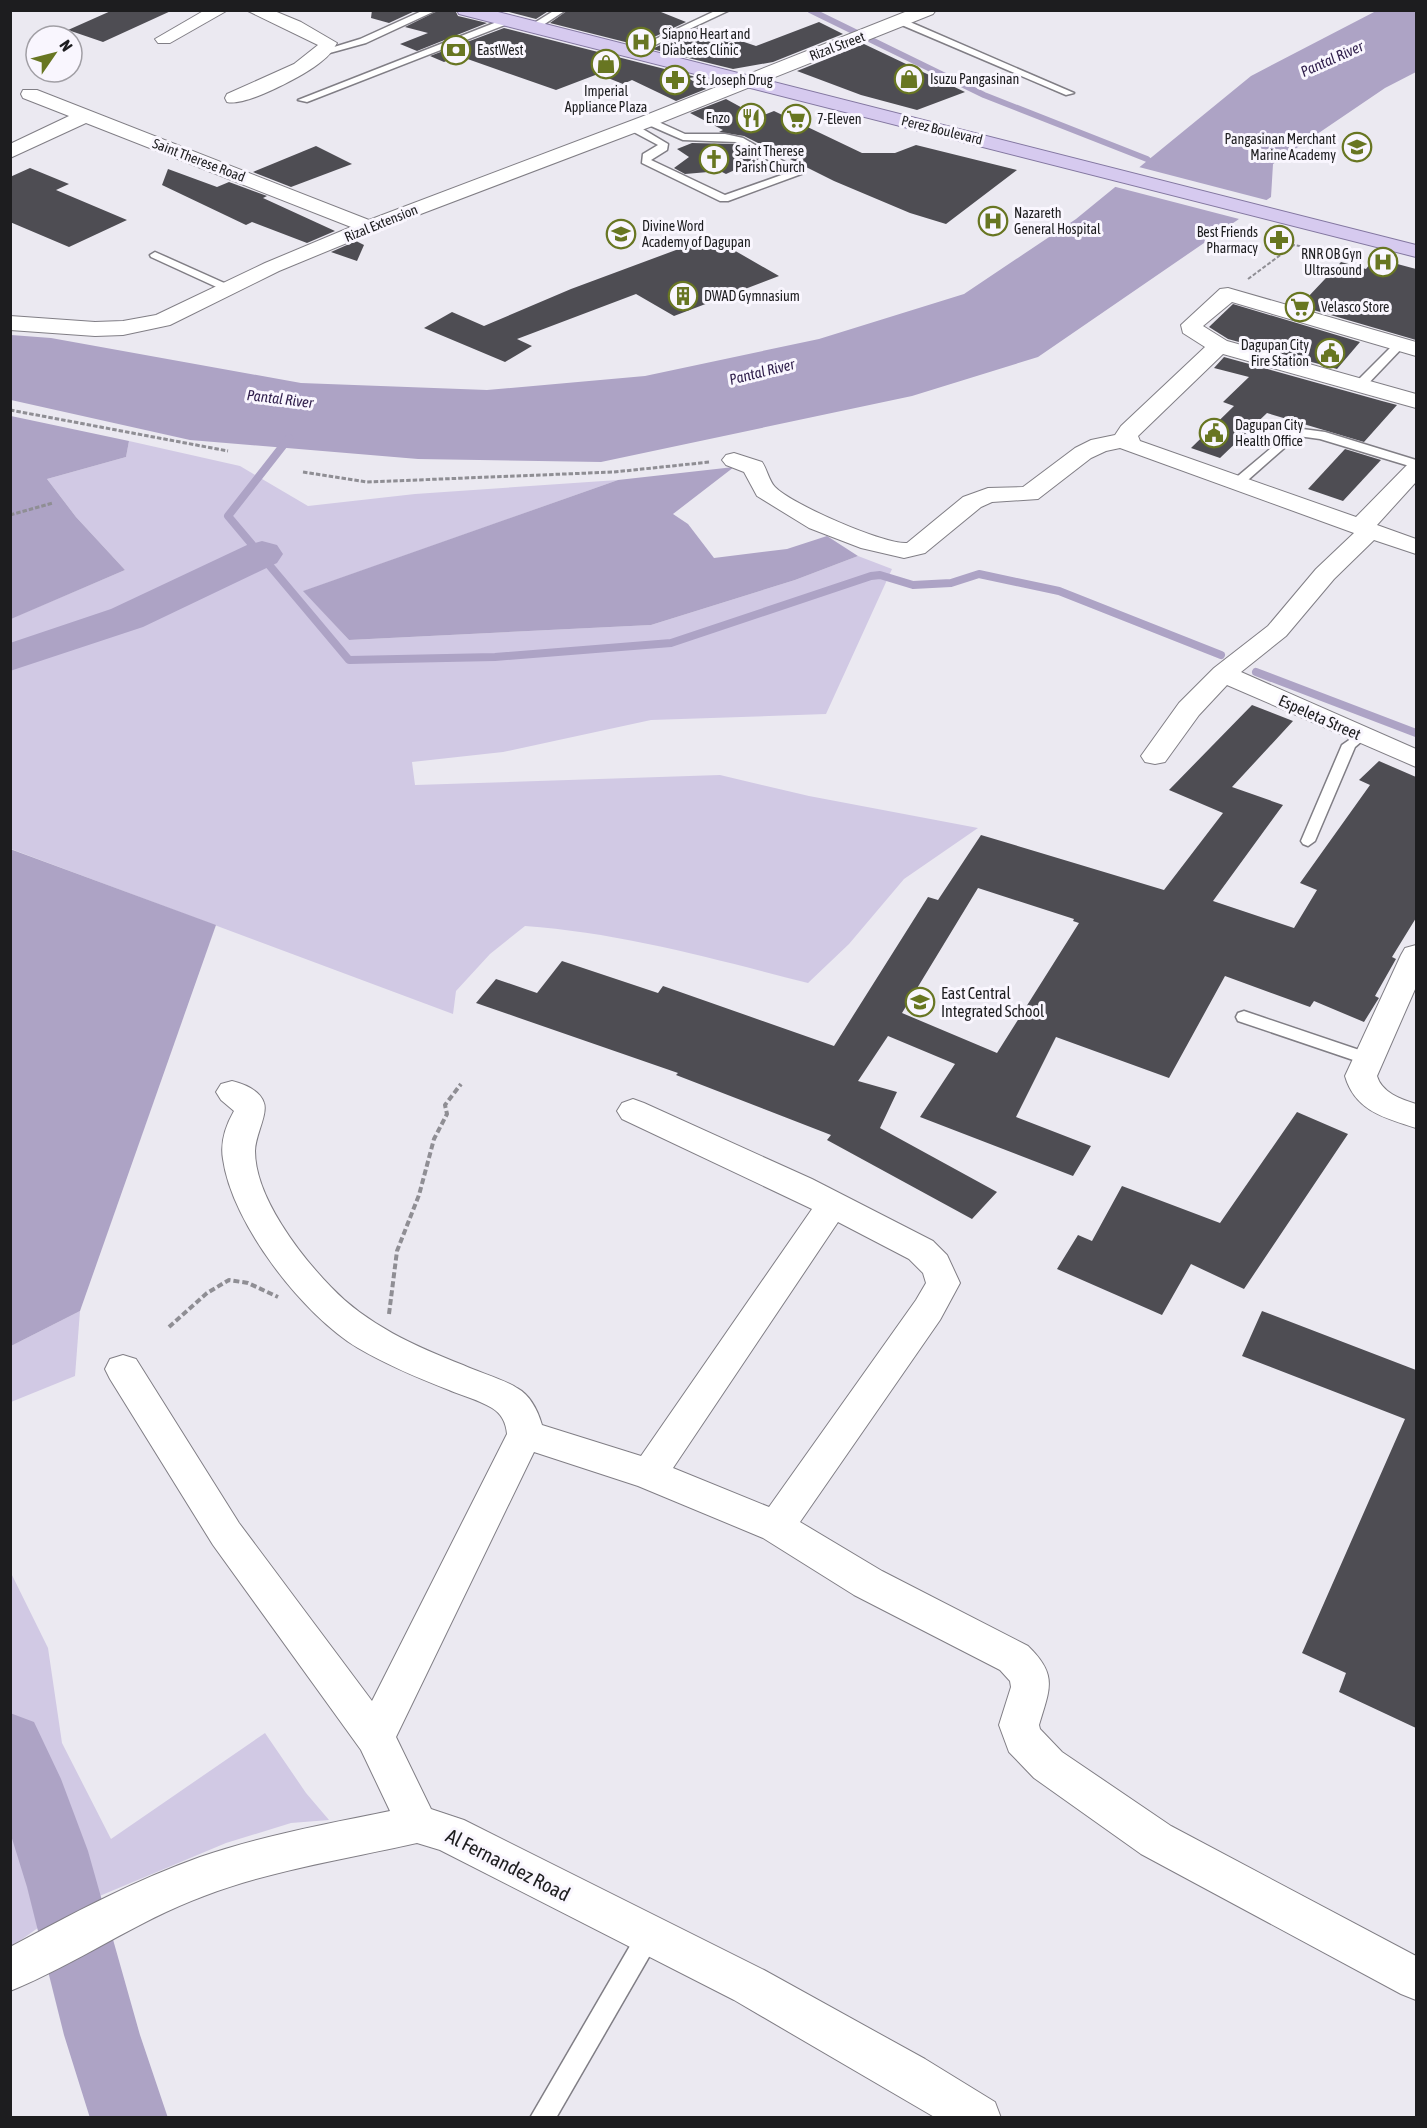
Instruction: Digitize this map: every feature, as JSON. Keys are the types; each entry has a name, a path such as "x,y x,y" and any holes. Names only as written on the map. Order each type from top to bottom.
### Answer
{"main road":[{"name":"Perez Boulevard","path":"466,10 1416,251"}],"street":[{"path":"164,39 219,10"},
{"path":"234,98 303,66 326,51 328,43 255,10"},
{"name":"Rizal Street","path":"747,81 927,10"},
{"name":"Rizal Extension","path":"10,323 95,329 143,324 179,314 227,288 369,227 747,81"},
{"name":"Saint Therese Road","path":"30,94 369,227"},
{"path":"10,152 85,116"},
{"path":"1408,346 1228,294 1191,328 1219,346 1416,401"},
{"path":"1219,346 1129,431 1127,440 1130,445 1416,547"},
{"path":"734,460 754,467 765,491 818,523 870,543 904,550 916,548 972,502 988,495 1029,494 1083,453 1099,445 1127,440"},
{"path":"1155,756 1189,709 1223,674 1277,631 1416,469"},
{"name":"Espeleta Street","path":"1223,674 1416,759"},
{"path":"1416,955 1360,1076 1362,1087 1382,1104 1416,1116"},
{"path":"232,1092 248,1102 250,1111 241,1127 239,1159 253,1201 307,1285 329,1310 385,1346 505,1398 518,1409 525,1423 525,1434 375,1737"},
{"path":"633,1111 749,1163 921,1250 933,1259 943,1283 928,1310 776,1527"},
{"path":"649,1474 831,1205"},
{"path":"123,1369 226,1534 375,1737 417,1824"},
{"path":"525,1434 649,1474 776,1527 868,1583 1014,1659 1029,1673 1031,1687 1019,1725 1023,1738 1048,1765 1156,1840 1416,1979"},
{"name":"Al Fernandez Road","path":"25,1961 128,1907 200,1876 266,1857 417,1824 449,1834 748,1985 909,2074 979,2118"}],"lane":[{"path":"326,51 363,41 433,10"},
{"path":"534,27 562,10"},
{"path":"633,52 726,10"},
{"path":"303,100 507,21"},
{"path":"900,21 1069,93"},
{"path":"640,124 683,137 725,137 739,140 798,173 732,198 717,197 645,162 647,156 663,148 663,144 640,124"},
{"path":"155,255 227,288"},
{"path":"1359,385 1408,346"},
{"path":"1236,484 1295,432 1321,435 1416,464"},
{"path":"1308,842 1349,745 1362,735"},
{"path":"1244,1017 1368,1059"},
{"path":"542,2118 649,1935"}],"path":[{"path":"1228,294 1294,245"},
{"path":"10,410 228,451"},
{"path":"303,472 368,482 614,472 734,460"},
{"path":"10,515 53,502"},
{"path":"385,1346 397,1251 419,1196 434,1139 447,1114 445,1105 461,1084"},
{"path":"169,1327 216,1286 228,1280 244,1283 281,1299 307,1285"}],"shaded area":[{"path":"129,441 240,466 308,506 415,494 618,480 304,591 349,640 651,625 795,580 858,556 892,569 826,714 651,720 503,752 412,762 415,785 720,775 809,796 978,828 904,879 849,944 808,983 703,956 632,941 597,934 525,926 490,954 456,991 453,1014 11,849 10,619 125,570 76,517 47,479 126,457"},
{"path":"80,1311 75,1376 11,1402 11,1346"},
{"path":"10,1571 48,1648 62,1743 111,1839 265,1733 306,1793 329,1820 291,1823 226,1843 59,1913 11,1947"}],"water":[{"name":"Pantal River","path":"1376,11 1416,11 1416,72 1385,88 1273,164 1271,197 1038,357 912,396 601,462 418,459 190,440 11,400 11,335 51,338 301,383 487,390 645,376 819,339 964,294 1076,219 1251,76"},
{"path":"11,416 129,441 126,457 47,479 76,517 125,570 11,619"},
{"path":"734,467 673,514 688,524 714,558 787,549 827,536 858,556 795,580 651,625 349,640 303,591 618,480"},
{"path":"10,849 216,925 80,1311 11,1346"}],"pier":[{"path":"1135,166 1270,201 1243,220 1112,186"}],"building":[{"path":"113,10 173,10 103,42 84,35 84,24 82,24"},
{"path":"372,10 417,10 389,23 371,18"},
{"path":"439,10 455,10 458,16 487,23 417,51 400,44 428,33 405,27"},
{"path":"501,10 550,10 536,19"},
{"path":"568,10 656,10 686,22 637,45 550,23"},
{"path":"819,22 843,34 773,62 733,69 652,49 699,27 756,46"},
{"path":"504,28 696,77 688,78 706,89 676,101 632,80 623,84 598,74 556,90 459,56 444,62 430,56"},
{"name":"Isuzu Pangasinan","path":"864,44 965,92 917,110 861,95 797,71"},
{"path":"726,99 759,117 774,111 862,153 895,153 916,145 1017,170 946,224 910,213 834,181 744,136 719,132 723,130 690,113"},
{"name":"Saint Therese Parish Church","path":"692,143 735,144 761,158 726,174 720,171 685,174 674,168 689,157 677,149"},
{"path":"316,146 352,164 291,187 253,172"},
{"path":"30,168 69,184 56,190 127,220 69,247 10,222 10,177"},
{"path":"168,169 217,187 229,182 267,196 263,198 335,231 307,243 252,222 246,225 162,185"},
{"path":"711,237 779,276 674,316 636,294 517,339 532,346 505,362 424,328 452,312 484,326 571,289"},
{"path":"356,241 364,245 357,261 331,252"},
{"path":"1375,258 1416,269 1416,340 1293,304 1301,296 1308,297 1341,262 1366,269"},
{"path":"1233,304 1360,342 1337,369 1228,339 1209,327"},
{"path":"1224,357 1397,405 1364,442 1267,413 1220,458 1191,448 1234,406 1223,402 1249,377 1214,368"},
{"path":"1345,449 1381,460 1343,501 1308,489"},
{"path":"1252,705 1293,721 1232,787 1283,805 1213,901 1294,928 1317,890 1300,883 1370,785 1359,780 1379,761 1416,777 1416,918 1392,957 1396,959 1375,996 1379,998 1364,1022 1314,1001 1310,1007 1225,976 1169,1078 1056,1037 1016,1117 1091,1146 1073,1176 920,1117 955,1064 888,1036 858,1081 897,1092 880,1128 997,1192 972,1219 827,1140 831,1135 676,1075 678,1073 476,1003 496,979 537,993 562,961 658,993 663,986 834,1046 928,897 938,900 981,835 1164,890 1223,813 1169,790","holes":["978,888 1074,919 1073,921 1079,923 997,1053 902,1013"]},
{"path":"1297,1112 1348,1134 1244,1289 1191,1264 1162,1315 1057,1269 1078,1235 1092,1241 1122,1186 1220,1223"},
{"path":"1262,1311 1416,1370 1416,1728 1339,1692 1346,1673 1302,1653 1405,1419 1242,1356"}],"waterway":[{"path":"810,10 984,95 1147,159 1155,166"},
{"path":"289,438 228,516 349,660 495,657 671,643 871,576 880,575 913,585 951,583 979,574 1059,591 1221,655"},
{"path":"10,658 127,618 262,554"},
{"path":"1256,672 1416,733"},
{"path":"10,1744 40,1814 64,1887 102,2035 129,2118"}],"place":[{"name":"Siapno Heart and Diabetes Clinic","path":"641,42"},
{"name":"EastWest","path":"456,50"},
{"name":"Imperial Appliance Plaza","path":"606,64"},
{"name":"Isuzu Pangasinan","path":"909,79"},
{"name":"St. Joseph Drug","path":"675,80"},
{"name":"Enzo","path":"751,118"},
{"name":"7-Eleven","path":"796,119"},
{"name":"Pangasinan Merchant Marine Academy","path":"1357,147"},
{"name":"Saint Therese Parish Church","path":"714,159"},
{"name":"Nazareth General Hospital","path":"993,221"},
{"name":"Divine Word Academy of Dagupan","path":"621,234"},
{"name":"Best Friends Pharmacy","path":"1279,240"},
{"name":"RNR OB Gyn Ultrasound","path":"1383,262"},
{"name":"DWAD Gymnasium","path":"683,296"},
{"name":"Velasco Store","path":"1300,307"},
{"name":"Dagupan City Fire Station","path":"1330,353"},
{"name":"Dagupan City Health Office","path":"1214,433"},
{"name":"East Central Integrated School","path":"920,1002"}]}
